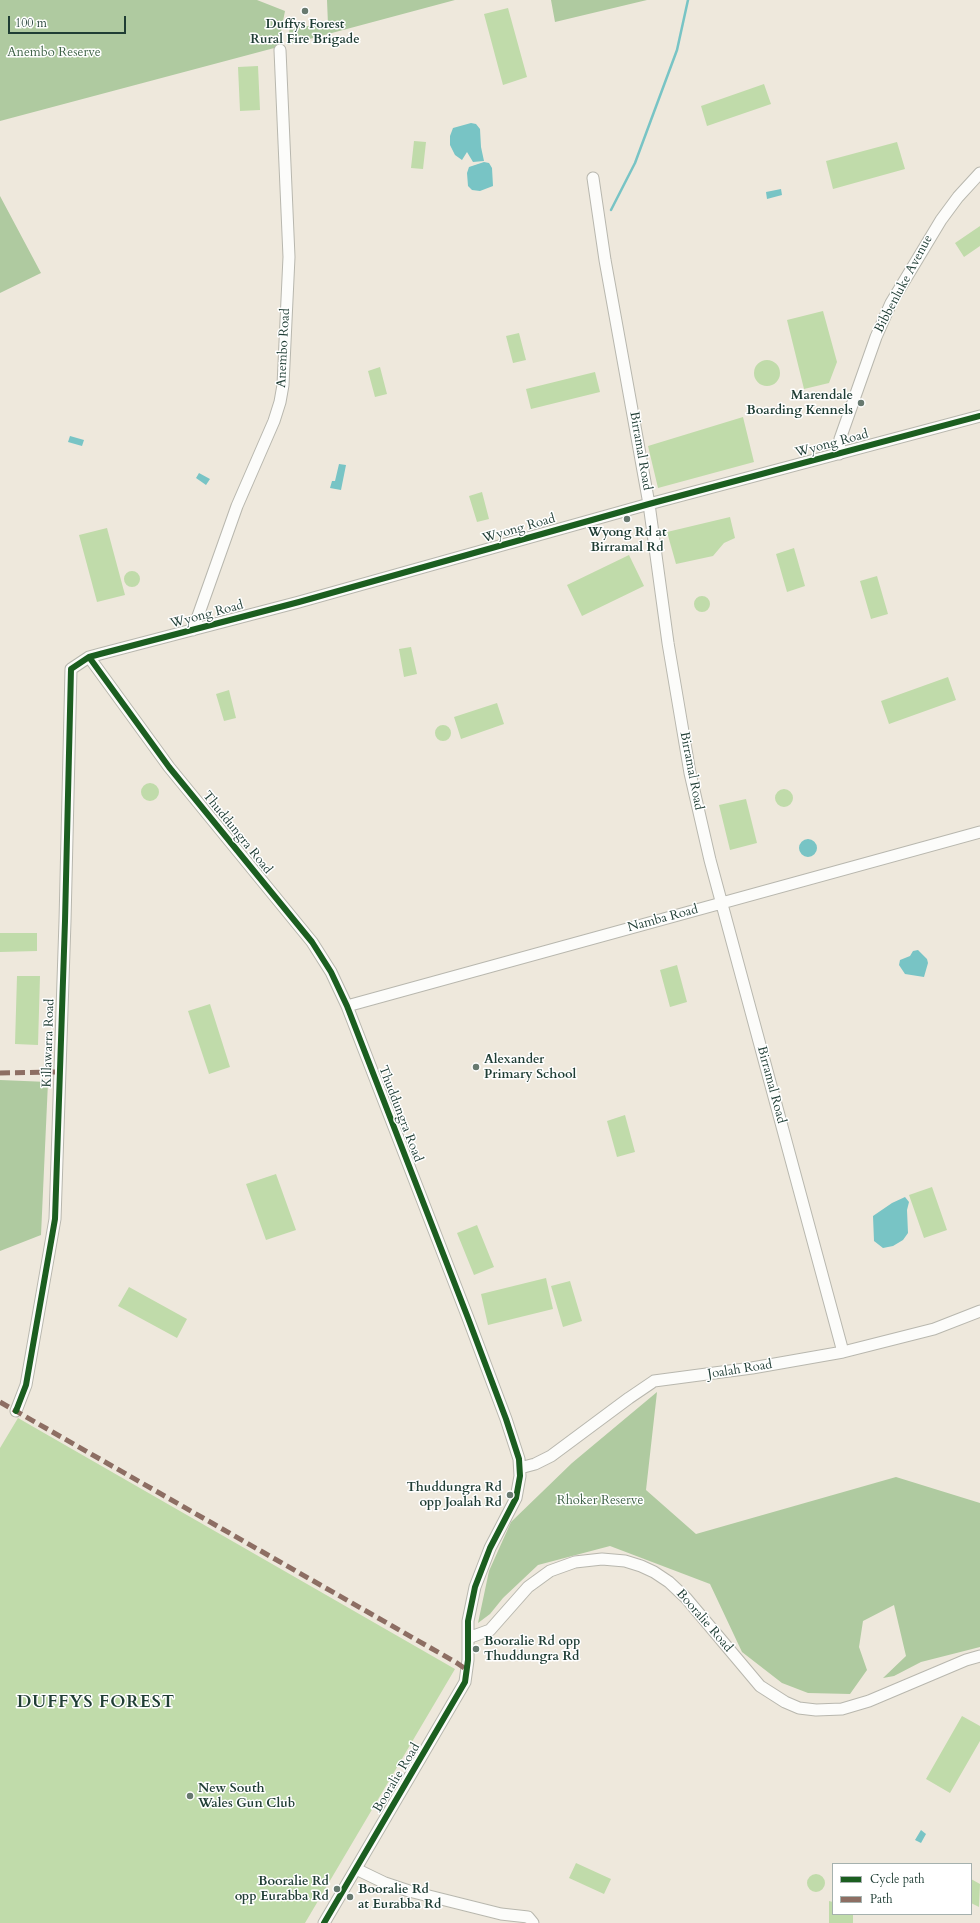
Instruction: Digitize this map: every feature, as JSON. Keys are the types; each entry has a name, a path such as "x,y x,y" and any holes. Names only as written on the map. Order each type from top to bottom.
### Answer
{"street":[{"name":"Anembo Road","path":"193,630 237,506 274,421 280,402 283,385 289,257 280,50"},
{"name":"Bibbenluke Avenue","path":"839,454 840,439 876,338 891,302 925,243 958,197 980,173"},
{"name":"Birramal Road","path":"593,178 605,260 649,504 668,643 690,772 710,860 843,1352"},
{"name":"Wyong Road","path":"70,673 75,664 89,657 193,630 649,504 980,416"},
{"name":"Thuddungra Road","path":"89,657 169,767 312,942 331,972 347,1006 500,1405 516,1449 520,1468 516,1498 490,1548 478,1576 470,1610 468,1638"},
{"name":"Killawarra Road","path":"16,1411 26,1385 55,1219 65,922 70,673"},
{"name":"Namba Road","path":"347,1006 980,832"},
{"name":"Joalah Road","path":"520,1468 535,1464 551,1456 654,1381 744,1369 843,1352 934,1329 980,1311"},
{"name":"Booralie Road","path":"324,1923 461,1691 467,1670 468,1638 490,1630 528,1588 550,1571 575,1562 602,1560 625,1561 654,1572 669,1582 686,1598 760,1686 785,1702 799,1708 816,1710 842,1709 869,1701 966,1660 980,1656"},
{"path":"356,1869 385,1883 409,1891 501,1914 528,1917 533,1923"}],"green space":[{"name":"Anembo Reserve","path":"0,0 257,0 285,11 278,47 0,121"},
{"path":"327,0 455,0 287,45 290,27 328,25"},
{"path":"551,0 647,0 555,22"},
{"path":"508,8 527,77 503,85 484,14"},
{"path":"258,66 260,110 240,111 238,67"},
{"path":"764,84 771,104 707,126 701,106"},
{"path":"414,141 426,142 423,169 411,168"},
{"path":"897,142 905,169 833,189 826,161"},
{"path":"0,196 41,273 0,293"},
{"path":"980,226 980,246 964,257 955,243"},
{"path":"823,311 837,362 829,383 804,389 787,320"},
{"path":"519,333 526,360 513,363 506,336"},
{"path":"767,360 776,364 780,373 776,382 767,386 758,382 754,373 758,364"},
{"path":"380,367 387,394 375,397 368,371"},
{"path":"595,372 600,392 531,409 526,389"},
{"path":"743,417 754,462 658,488 648,446"},
{"path":"482,492 489,519 477,522 469,496"},
{"path":"730,517 735,538 724,543 713,556 676,564 667,532"},
{"path":"107,528 125,595 97,602 79,535"},
{"path":"794,548 805,586 787,592 776,554"},
{"path":"629,555 644,586 582,616 567,585"},
{"path":"129,571 135,571 140,576 138,585 135,587 129,587 124,582 124,576"},
{"path":"877,576 888,614 871,619 860,581"},
{"path":"699,596 705,596 710,601 708,610 705,612 699,612 694,607 694,601"},
{"path":"411,647 417,674 404,677 399,649"},
{"path":"948,677 956,700 889,724 881,701"},
{"path":"229,690 236,718 224,721 216,694"},
{"path":"497,703 504,724 461,739 454,717"},
{"path":"440,725 446,725 451,730 449,739 446,741 440,741 435,736 435,730"},
{"path":"146,783 154,783 159,788 157,799 154,801 146,801 141,796 141,788"},
{"path":"784,789 790,792 793,798 790,804 784,807 778,804 775,798 778,792"},
{"path":"746,799 757,843 730,850 719,805"},
{"path":"0,933 37,933 37,951 0,952"},
{"path":"677,965 687,1002 670,1007 660,970"},
{"path":"17,976 40,976 38,1045 15,1044"},
{"path":"210,1004 230,1067 209,1074 188,1011"},
{"path":"0,1080 48,1082 41,1235 0,1251"},
{"path":"625,1115 635,1152 617,1157 607,1121"},
{"path":"276,1174 296,1230 266,1240 246,1184"},
{"path":"932,1187 947,1230 924,1238 909,1195"},
{"path":"477,1225 494,1267 474,1275 457,1233"},
{"path":"546,1278 553,1309 488,1325 481,1294"},
{"path":"570,1281 582,1321 563,1327 551,1286"},
{"path":"129,1287 187,1319 177,1338 118,1306"},
{"name":"Rhoker Reserve","path":"657,1392 646,1490 696,1534 896,1477 980,1503 980,1647 921,1662 894,1676 883,1678 906,1656 894,1605 863,1621 859,1647 867,1670 850,1694 808,1693 782,1683 742,1652 710,1584 610,1546 538,1565 503,1598 490,1614 478,1623 489,1571 511,1522 572,1463"},
{"name":"New South Wales Gun Club","path":"18,1418 455,1669 305,1923 0,1923 0,1448"},
{"path":"962,1716 980,1726 980,1741 950,1793 926,1779"},
{"path":"576,1863 611,1879 604,1894 569,1878"},
{"path":"812,1874 820,1874 825,1879 823,1890 820,1892 812,1892 807,1887 807,1879"},
{"path":"972,1880 980,1884 979,1907 972,1904"},
{"path":"829,1901 832,1902 832,1915 853,1915 853,1923 829,1923"}],"water":[{"path":"471,123 476,124 480,129 481,147 484,161 473,162 467,152 462,160 455,155 450,145 450,136 453,128"},
{"path":"484,162 489,163 492,168 493,186 480,191 472,190 468,186 467,173 469,167"},
{"path":"781,189 782,195 767,199 766,192"},
{"path":"70,436 84,440 82,446 68,442"},
{"path":"339,464 346,465 341,490 330,488 332,481 335,481"},
{"path":"199,473 210,479 206,485 196,478"},
{"path":"804,839 812,839 817,844 815,855 812,857 804,857 799,852 799,844"},
{"path":"918,950 927,959 928,963 924,977 905,974 899,965 900,960 910,956 913,951"},
{"path":"905,1197 909,1202 907,1210 908,1233 903,1240 893,1246 883,1248 874,1241 873,1216 892,1203"},
{"path":"921,1830 926,1834 921,1843 915,1840"}],"waterway":[{"path":"611,210 635,163 677,50 688,0"}],"marked path":[{"path":"0,1073 59,1072"},
{"path":"0,1402 467,1670"}],"cycle path":[{"path":"16,1411 26,1385 55,1219 65,921 71,669 89,657 299,602 649,504 980,416"},
{"path":"89,657 169,767 312,942 331,972 347,1006 468,1318 506,1419 519,1459 520,1476 516,1498 490,1548 475,1587 468,1621 468,1660 465,1682 324,1923"}],"place":[{"name":"Duffys Forest Rural Fire Brigade","path":"305,11"},
{"name":"Marendale Boarding Kennels","path":"861,403"},
{"name":"Wyong Rd at Birramal Rd","path":"627,519"},
{"name":"Alexander Primary School","path":"476,1067"},
{"name":"Thuddungra Rd opp Joalah Rd","path":"510,1495"},
{"name":"Booralie Rd opp Thuddungra Rd","path":"476,1649"},
{"name":"New South Wales Gun Club","path":"190,1796"},
{"name":"Booralie Rd opp Eurabba Rd","path":"337,1889"},
{"name":"Booralie Rd at Eurabba Rd","path":"350,1897"}],"district":[{"name":"DUFFYS FOREST","path":"96,1703"}]}
